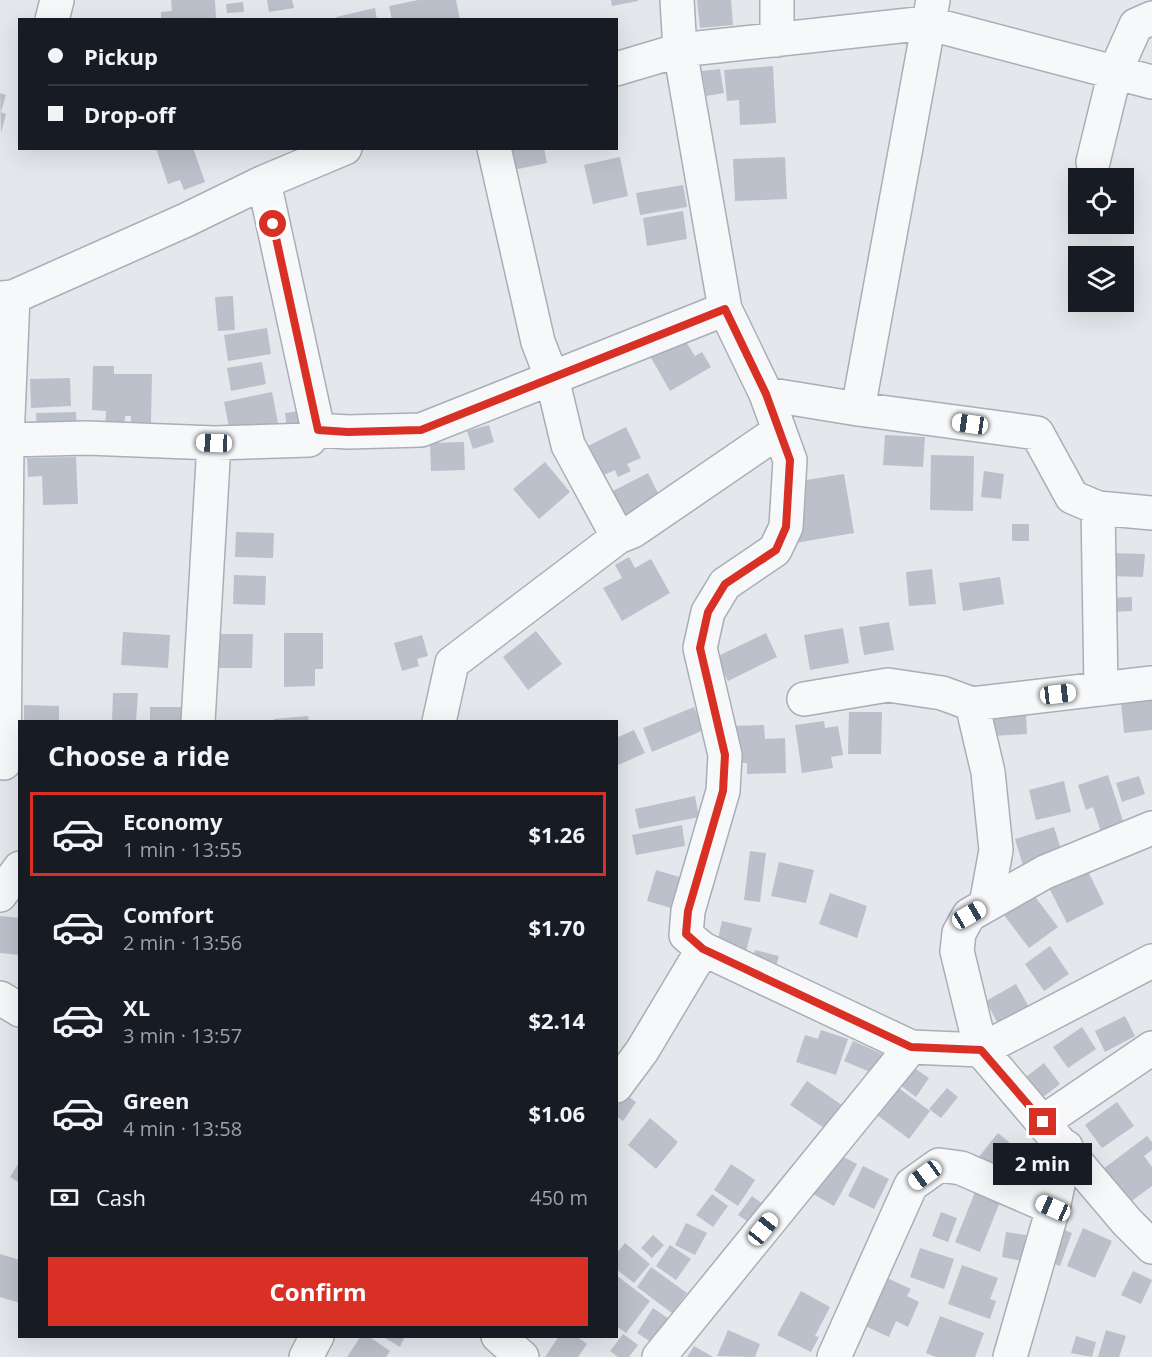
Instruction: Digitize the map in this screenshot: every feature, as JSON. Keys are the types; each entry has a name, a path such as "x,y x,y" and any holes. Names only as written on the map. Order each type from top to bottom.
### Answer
{"street":[{"path":"52,18 57,0"},
{"path":"677,0 680,50 725,309 766,394 790,460 786,527 776,550 725,584 708,612 700,648 725,755 723,791 688,911 686,934 703,949 911,1047 981,1050 1152,961"},
{"path":"777,0 777,40"},
{"path":"618,68 680,50 777,40 930,12 1152,82"},
{"path":"858,409 930,12"},
{"path":"1093,162 1115,72 1136,26 1152,18"},
{"path":"8,763 7,298 340,150"},
{"path":"494,150 538,342 552,378 568,446 618,537"},
{"path":"264,182 318,430"},
{"path":"318,430 348,432 421,430 725,309"},
{"path":"766,394 1037,433 1072,497 1098,508 1152,513"},
{"path":"8,440 87,438 214,443 309,440 318,430"},
{"path":"439,720 452,663 618,537 633,531 779,431"},
{"path":"198,720 214,443"},
{"path":"1098,508 1101,689"},
{"path":"804,699 888,684 942,693 972,704 1152,683"},
{"path":"972,704 988,772 996,850 986,905"},
{"path":"1152,828 1045,872 969,915 958,933 957,951 981,1050 1066,1147 1127,1222 1152,1246"},
{"path":"0,895 18,871"},
{"path":"618,1083 642,1051 703,949"},
{"path":"0,998 18,1009"},
{"path":"659,1357 911,1047"},
{"path":"1043,1122 1152,1048"},
{"path":"1010,1357 1053,1208 1066,1147"},
{"path":"834,1357 911,1185 939,1165 962,1168 1053,1208"},
{"path":"306,1357 316,1338"},
{"path":"500,1338 522,1357"}],"building":[{"path":"171,0 215,0 216,18 161,18 161,12 172,11"},
{"path":"267,0 292,0 294,8 269,12"},
{"path":"418,0 456,0 460,18 392,18 389,6"},
{"path":"611,0 638,0 638,1 612,6"},
{"path":"697,0 731,0 733,25 700,28"},
{"path":"243,2 244,12 227,13 226,4"},
{"path":"375,8 377,18 336,18"},
{"path":"773,66 776,123 740,125 739,100 727,101 724,70"},
{"path":"720,69 724,93 706,96 702,71"},
{"path":"0,93 6,95 1,112 6,114 1,133"},
{"path":"157,150 194,150 205,182 184,190 180,180 168,184"},
{"path":"503,150 544,150 547,163 508,171"},
{"path":"620,157 628,196 593,204 584,165"},
{"path":"785,157 787,199 735,201 733,159"},
{"path":"683,185 687,207 640,215 636,193"},
{"path":"683,211 687,239 647,246 643,218"},
{"path":"233,296 235,330 218,331 215,297"},
{"path":"267,328 271,354 228,361 224,335"},
{"path":"683,337 695,356 702,352 711,367 670,391 650,356"},
{"path":"262,362 266,384 231,391 227,368"},
{"path":"93,366 114,366 114,374 152,374 151,423 131,423 131,416 125,416 124,429 105,429 106,411 92,410"},
{"path":"70,378 71,406 31,408 30,379"},
{"path":"272,392 279,428 231,437 224,402"},
{"path":"302,411 304,427 287,429 285,413"},
{"path":"76,412 77,432 37,434 36,413"},
{"path":"489,425 494,442 473,449 467,431"},
{"path":"626,427 641,458 627,464 631,471 618,477 615,470 602,476 588,446"},
{"path":"885,435 925,437 923,467 883,465"},
{"path":"464,442 465,470 431,471 430,443"},
{"path":"931,455 974,456 973,511 930,510"},
{"path":"76,457 78,504 43,505 42,476 28,477 27,458"},
{"path":"545,462 570,492 539,519 513,489"},
{"path":"984,471 1004,474 1001,499 981,497"},
{"path":"648,473 663,503 624,523 609,493"},
{"path":"844,474 854,533 795,543 800,481"},
{"path":"1012,524 1029,524 1029,541 1012,541"},
{"path":"236,532 274,533 273,558 235,557"},
{"path":"1109,553 1145,554 1143,577 1108,576"},
{"path":"629,557 635,568 651,559 670,593 622,621 603,588 622,578 615,565"},
{"path":"932,569 936,604 909,606 906,572"},
{"path":"234,575 266,576 265,605 233,604"},
{"path":"1000,577 1004,604 963,611 959,583"},
{"path":"1132,597 1132,611 1111,612 1110,598"},
{"path":"889,622 894,650 864,655 859,627"},
{"path":"843,628 849,663 810,670 804,635"},
{"path":"536,631 562,664 528,690 503,657"},
{"path":"123,632 170,635 168,668 121,665"},
{"path":"284,633 323,633 323,669 315,669 315,686 284,687"},
{"path":"766,633 777,657 728,681 716,657"},
{"path":"218,634 253,634 252,668 218,668"},
{"path":"422,635 428,656 417,659 419,666 402,671 394,643"},
{"path":"113,693 138,693 136,720 112,720"},
{"path":"1152,699 1152,730 1124,733 1121,702"},
{"path":"24,705 59,706 59,720 24,720"},
{"path":"150,707 186,707 186,720 150,720"},
{"path":"694,707 704,730 652,752 643,728"},
{"path":"1026,711 1027,734 992,736 990,714"},
{"path":"849,712 882,712 881,754 848,754"},
{"path":"308,716 309,720 274,720"},
{"path":"824,721 825,728 838,726 843,755 831,757 833,768 802,773 795,725"},
{"path":"764,725 765,739 785,738 786,773 747,774 747,763 731,763 730,726"},
{"path":"634,730 645,753 618,765 618,737"},
{"path":"1108,775 1124,824 1101,832 1093,807 1086,810 1078,785"},
{"path":"1139,776 1145,794 1122,802 1116,783"},
{"path":"1064,781 1071,812 1036,820 1029,790"},
{"path":"695,796 699,817 639,829 635,809"},
{"path":"682,825 685,846 636,855 632,835"},
{"path":"1054,827 1063,856 1024,869 1015,839"},
{"path":"750,851 766,853 760,902 744,900"},
{"path":"1083,861 1104,904 1067,923 1045,880"},
{"path":"779,862 814,870 806,903 771,896"},
{"path":"656,870 683,878 675,909 647,901"},
{"path":"1030,890 1058,927 1029,948 1000,910"},
{"path":"830,893 867,906 857,938 819,924"},
{"path":"0,916 18,918 18,955 0,953"},
{"path":"722,921 752,928 745,955 716,948"},
{"path":"1050,946 1069,974 1044,991 1025,964"},
{"path":"755,950 779,956 774,973 751,966"},
{"path":"1016,984 1029,1007 998,1024 986,1001"},
{"path":"1125,1016 1135,1036 1105,1052 1095,1031"},
{"path":"1082,1027 1096,1049 1068,1068 1053,1047"},
{"path":"821,1030 848,1039 836,1075 796,1062 805,1035 818,1039"},
{"path":"853,1041 885,1055 877,1075 844,1061"},
{"path":"1044,1063 1060,1084 1034,1104 1018,1083"},
{"path":"910,1065 929,1078 916,1097 897,1083"},
{"path":"807,1081 849,1110 833,1134 790,1105"},
{"path":"893,1084 930,1111 909,1139 873,1112"},
{"path":"947,1088 958,1097 941,1118 929,1109"},
{"path":"623,1093 636,1102 623,1121 618,1117 618,1099"},
{"path":"1117,1102 1134,1126 1102,1148 1085,1125"},
{"path":"650,1118 678,1142 656,1169 628,1145"},
{"path":"998,1133 1026,1156 1007,1181 978,1158"},
{"path":"1147,1136 1152,1142 1152,1150 1144,1156 1152,1167 1152,1186 1121,1209 1095,1175"},
{"path":"836,1153 857,1164 834,1206 813,1194"},
{"path":"18,1164 18,1182 10,1177"},
{"path":"731,1164 755,1180 738,1206 714,1190"},
{"path":"863,1166 889,1179 874,1209 848,1196"},
{"path":"975,1192 1000,1202 980,1252 955,1242"},
{"path":"712,1194 728,1206 713,1227 696,1215"},
{"path":"752,1196 764,1205 751,1224 738,1215"},
{"path":"941,1212 957,1218 948,1242 932,1236"},
{"path":"686,1223 707,1233 695,1255 675,1245"},
{"path":"1053,1226 1072,1233 1060,1266 1041,1259"},
{"path":"1083,1228 1112,1241 1095,1278 1067,1266"},
{"path":"1006,1232 1026,1235 1022,1261 1002,1257"},
{"path":"653,1235 664,1245 652,1258 641,1248"},
{"path":"625,1243 650,1264 634,1283 618,1271 618,1252"},
{"path":"670,1245 691,1259 676,1280 656,1266"},
{"path":"920,1248 954,1259 944,1289 910,1277"},
{"path":"0,1254 18,1259 18,1302 0,1297"},
{"path":"962,1265 998,1278 990,1299 996,1301 990,1319 948,1304"},
{"path":"651,1267 687,1293 672,1313 637,1287"},
{"path":"1133,1271 1152,1280 1141,1304 1121,1295"},
{"path":"618,1277 650,1301 626,1333 618,1327"},
{"path":"885,1277 911,1289 907,1296 919,1302 908,1327 896,1321 889,1337 863,1325"},
{"path":"801,1291 830,1307 815,1336 819,1337 811,1352 777,1335"},
{"path":"653,1308 672,1321 657,1346 637,1333"},
{"path":"940,1316 984,1333 975,1357 936,1357 926,1353"},
{"path":"728,1330 760,1344 755,1357 717,1356"},
{"path":"1106,1330 1126,1336 1119,1357 1098,1357"},
{"path":"623,1334 638,1345 629,1357 618,1357 610,1351"},
{"path":"1076,1336 1096,1342 1092,1357 1071,1353"},
{"path":"360,1338 371,1338 390,1351 386,1357 347,1357"},
{"path":"385,1338 404,1338 400,1347"},
{"path":"558,1338 579,1338 587,1344 578,1357 545,1357"},
{"path":"694,1346 713,1357 687,1357"}],"route":[{"path":"273,224 318,430 348,432 421,430 725,309 766,394 790,460 786,527 776,550 725,584 708,612 700,648 725,755 723,791 688,911 686,934 703,949 911,1047 981,1050 1043,1122"}]}
